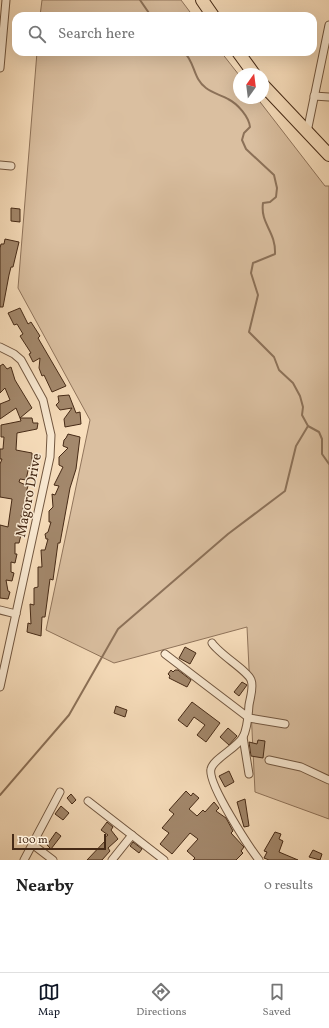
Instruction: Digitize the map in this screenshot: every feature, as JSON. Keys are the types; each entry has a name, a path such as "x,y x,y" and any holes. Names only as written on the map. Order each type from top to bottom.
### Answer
{"main road":[{"path":"202,0 210,12"},
{"path":"241,56 250,68"},
{"path":"269,91 329,155"}],"street":[{"path":"0,68 2,31 6,0"},
{"path":"307,132 329,25"},
{"path":"314,96 329,97"},
{"path":"0,165 11,166"},
{"name":"Magoro Drive","path":"0,347 14,354 21,360 43,400 51,435 50,457 0,687"},
{"path":"0,610 16,614"},
{"path":"212,643 220,654 247,675 251,680 249,718 243,737 249,774"},
{"path":"165,654 249,718 285,724"},
{"path":"243,737 212,765 210,773 219,796 259,860"},
{"path":"269,760 301,767 329,780"},
{"path":"24,860 60,792"},
{"path":"88,800 164,860"},
{"path":"112,860 132,835"},
{"path":"32,844 53,860"}],"shaded area":[{"path":"42,0 181,0 190,12 40,12"},
{"path":"37,56 224,56 234,68 233,104 262,104 325,186 329,186 329,819 255,792 247,627 114,663 46,630 90,420 18,288"}],"building":[{"path":"11,208 20,209 20,222 11,221"},
{"path":"5,239 19,242 13,267 11,267 9,275 3,307 0,307 0,248 1,244 4,244"},
{"path":"20,308 28,324 31,322 40,336 38,338 66,386 52,392 39,368 40,358 33,362 29,354 31,353 20,336 23,334 17,324 14,325 8,313"},
{"path":"3,364 7,369 11,367 15,380 32,408 20,418 16,408 0,419 0,404 10,400 5,388 0,393 0,366"},
{"path":"69,395 76,413 80,412 81,424 65,427 64,419 72,408 60,410 56,405 59,402 58,396"},
{"path":"20,418 32,418 33,423 38,423 37,429 17,433 16,450 32,453 32,467 29,466 26,480 20,479 19,482 28,486 26,493 28,494 26,499 29,501 26,507 24,506 21,516 24,517 18,534 21,535 19,543 15,543 15,554 17,554 15,563 11,562 11,572 14,573 12,581 6,580 8,591 10,592 8,599 0,598 0,525 8,527 12,499 0,497 0,464 2,459 0,459 0,449 3,449 4,437 1,437 1,425 21,421"},
{"path":"68,434 80,437 76,469 70,488 60,543 58,543 53,580 50,579 45,617 42,617 41,636 27,632 28,623 31,624 30,604 34,605 34,588 38,587 38,567 42,567 41,550 45,550 48,539 46,539 45,534 48,532 51,522 49,522 49,511 53,507 52,494 55,495 59,486 54,485 63,467 59,465 59,457 68,448 63,446 64,440"},
{"path":"185,647 196,653 190,664 179,658"},
{"path":"171,670 173,672 178,670 191,680 187,687 169,678 170,676 168,674"},
{"path":"242,682 247,685 239,696 234,692"},
{"path":"192,702 220,723 206,742 197,735 205,725 194,717 187,727 178,720"},
{"path":"116,706 127,710 125,717 114,713"},
{"path":"228,728 237,736 229,745 220,737"},
{"path":"258,740 265,741 263,758 251,756 249,742 257,744"},
{"path":"229,771 234,782 225,787 219,776"},
{"path":"186,791 191,796 193,793 199,798 189,809 197,816 203,810 205,812 214,802 219,808 216,811 226,818 233,831 231,833 244,847 241,851 243,853 236,860 193,860 195,858 187,851 198,839 190,833 172,854 160,844 169,833 162,828 174,814 169,810"},
{"path":"71,794 76,800 72,804 67,798"},
{"path":"245,799 249,826 244,827 237,802"},
{"path":"61,806 69,813 63,820 55,814"},
{"path":"107,822 113,827 111,830 118,839 108,848 110,851 102,860 87,860 106,840 104,838 108,835 101,830"},
{"path":"56,832 61,836 51,849 47,845"},
{"path":"275,832 281,834 279,839 283,841 279,852 298,860 269,860 264,858 267,852 264,851"},
{"path":"133,842 142,849 139,853 130,846"},
{"path":"313,850 322,854 320,860 309,857"}],"waterway":[{"path":"140,0 148,12"},
{"path":"188,56 196,75 202,84 211,91 236,104 248,119 250,127 244,133 242,140 246,149 274,175 277,188 276,197 270,202 263,203 263,210 264,217 275,246 275,254 253,263 251,273 258,295 249,332 274,357 279,370 293,383 300,396 303,407 302,415 308,426 319,432 322,439 322,454 329,464"},
{"path":"0,795 69,715 118,629 228,534 285,491 296,446 308,426"}]}
